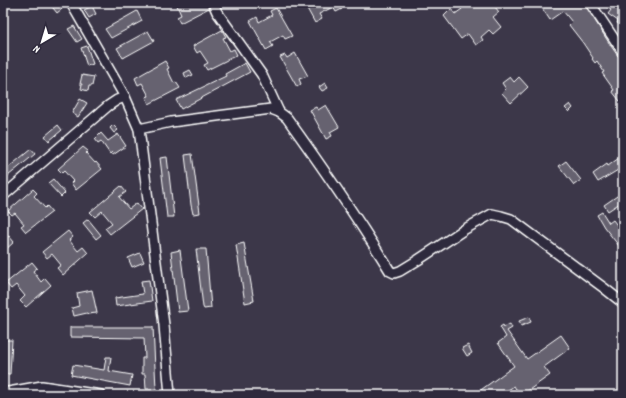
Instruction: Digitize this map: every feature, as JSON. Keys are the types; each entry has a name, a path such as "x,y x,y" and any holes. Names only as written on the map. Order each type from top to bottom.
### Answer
{"street":[{"path":"71,3 125,97 139,129 163,311 170,395"},
{"path":"213,3 217,12 262,75 279,112"},
{"path":"590,3 623,52"},
{"path":"3,196 108,106 125,97"},
{"path":"139,129 171,122 270,109 279,112 287,118 325,170 362,225 390,271 394,273 400,271 465,229 492,214 511,219 623,303"},
{"path":"3,393 42,386 101,395"}],"building":[{"path":"49,3 58,3 62,9 57,13"},
{"path":"176,3 206,3 209,8 180,23 177,17 181,15"},
{"path":"304,3 340,3 339,4 342,9 336,12 333,7 319,14 322,19 315,23"},
{"path":"457,3 492,3 499,12 493,17 501,27 493,34 489,30 481,37 483,40 476,45 468,34 461,39 444,16 451,9 455,14 462,9"},
{"path":"544,3 584,3 618,56 623,58 623,105 612,91 614,90 602,73 604,72 597,61 595,63 583,43 569,25 572,22 563,11 550,20 540,5"},
{"path":"601,3 623,3 623,27 617,23 618,21 608,14 611,10"},
{"path":"92,6 96,14 89,18 84,10"},
{"path":"276,8 292,36 285,39 283,35 270,42 273,46 266,50 250,21 257,17 259,22 272,15 270,11"},
{"path":"137,11 142,21 111,38 105,29"},
{"path":"74,26 82,39 77,42 68,29"},
{"path":"222,30 226,37 223,38 230,51 234,49 237,55 207,70 204,65 208,63 200,51 197,53 193,46"},
{"path":"148,31 154,41 123,58 117,48"},
{"path":"87,46 93,64 87,66 81,48"},
{"path":"295,53 308,76 299,79 301,84 297,87 280,57 285,55 287,58"},
{"path":"165,61 174,83 176,82 180,88 149,104 146,97 149,96 142,83 138,85 135,78"},
{"path":"245,63 250,72 181,109 176,100 226,76 225,74"},
{"path":"190,70 193,75 186,78 184,73"},
{"path":"82,75 94,77 92,86 89,86 88,91 81,89 82,84 80,84"},
{"path":"510,77 514,82 519,77 528,87 511,103 502,93 506,89 502,83"},
{"path":"325,83 328,88 322,91 319,87"},
{"path":"80,99 87,103 78,117 72,113"},
{"path":"570,104 573,108 569,112 565,108"},
{"path":"326,105 339,127 330,132 332,136 326,139 310,110 316,107 318,110"},
{"path":"58,125 62,130 49,141 45,136"},
{"path":"113,125 118,130 114,133 110,128"},
{"path":"101,133 108,141 118,134 126,146 113,155 112,152 110,154 101,141 98,143 95,139"},
{"path":"83,147 88,151 86,153 102,169 76,190 71,183 73,181 64,171 62,173 58,169"},
{"path":"31,149 35,154 3,180 3,172"},
{"path":"192,154 200,213 193,214 185,155"},
{"path":"623,155 623,167 598,182 593,174 607,164 608,166"},
{"path":"167,157 174,217 167,217 160,158"},
{"path":"566,161 581,180 574,185 559,166"},
{"path":"53,179 65,193 61,197 48,183"},
{"path":"121,186 126,192 119,197 129,209 137,203 142,209 110,234 105,228 112,223 102,211 95,217 90,212"},
{"path":"33,189 37,193 34,196 45,208 47,206 52,212 26,232 21,226 24,224 15,213 12,215 8,211"},
{"path":"623,192 623,201 608,211 604,205"},
{"path":"602,212 609,223 613,220 623,233 623,251 604,227 597,215"},
{"path":"88,219 101,235 96,239 83,223"},
{"path":"68,231 73,237 69,240 78,251 83,247 88,253 63,275 57,268 61,265 52,254 47,258 42,252"},
{"path":"3,233 7,237 9,236 14,242 3,252"},
{"path":"244,243 254,301 245,303 236,245"},
{"path":"196,249 206,249 211,308 204,309 203,307"},
{"path":"180,250 188,311 178,312 171,252"},
{"path":"140,253 144,262 132,267 128,258"},
{"path":"32,262 37,268 33,271 41,282 45,278 51,285 26,307 20,301 25,296 16,285 11,289 6,283"},
{"path":"149,280 152,301 116,306 115,298 143,294 141,281"},
{"path":"92,290 97,313 87,313 74,316 72,308 79,306 77,293"},
{"path":"529,317 531,322 521,326 519,321"},
{"path":"510,324 512,328 507,331 527,359 561,335 570,348 544,367 550,375 522,395 520,395 514,386 501,395 480,395 478,392 514,366 498,343 506,337 500,327"},
{"path":"70,327 153,327 156,389 146,389 145,374 142,374 142,358 145,358 144,338 70,337"},
{"path":"4,340 12,340 10,374 3,374"},
{"path":"468,345 472,353 467,356 462,348"},
{"path":"106,357 111,357 109,371 132,375 130,386 71,375 73,365 104,370"}]}
